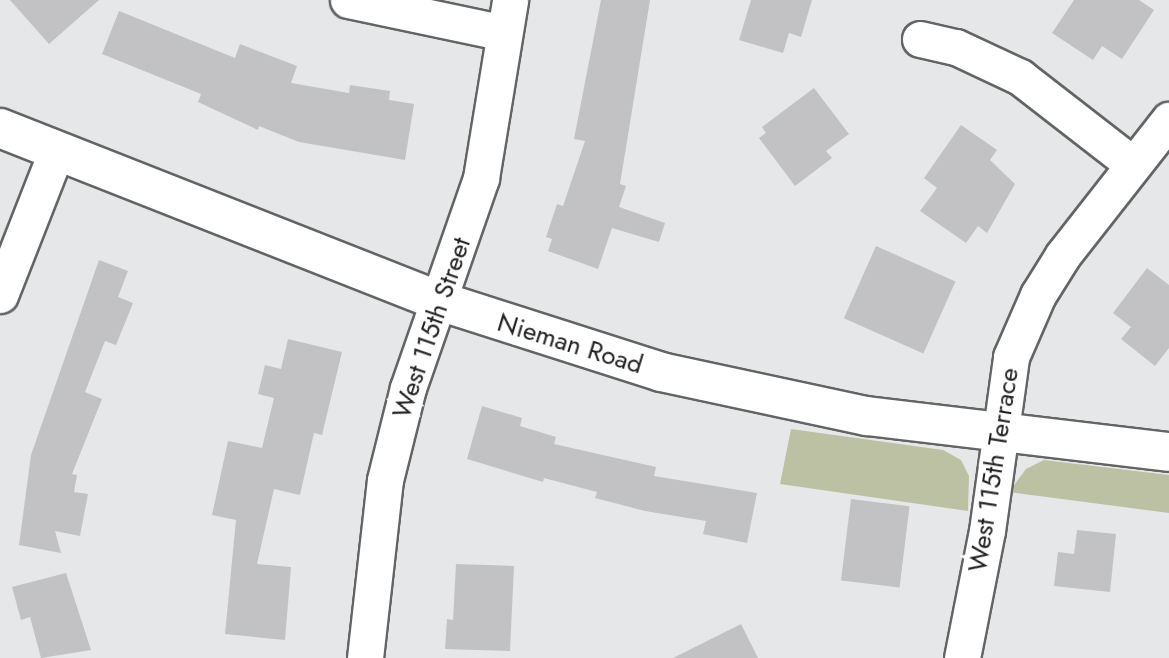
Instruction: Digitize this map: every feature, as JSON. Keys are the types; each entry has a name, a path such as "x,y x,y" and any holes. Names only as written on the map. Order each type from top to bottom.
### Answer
{"street":[{"path":"348,0 507,16"},
{"name":"West 115th Street","path":"365,658 385,480 408,388 481,178 507,16"},
{"path":"920,39 956,47 1020,77 1132,164"},
{"name":"West 115th Terrace","path":"962,658 987,531 1011,357 1038,295 1132,164 1169,120"},
{"name":"Nieman Road","path":"0,128 439,301 661,372 867,416 1169,452"},
{"path":"0,295 56,152"}],"green space":[{"path":"791,429 943,450 961,460 969,476 968,511 780,484"},
{"path":"1044,460 1169,475 1169,513 1009,492 1026,469"}],"building":[{"path":"10,0 99,0 49,44"},
{"path":"601,0 650,0 620,184 626,186 619,207 665,223 659,242 612,228 598,269 548,251 552,239 546,237 557,204 563,206 585,141 574,139"},
{"path":"751,0 812,0 801,37 789,33 783,53 739,40"},
{"path":"1074,0 1139,0 1154,10 1122,59 1102,46 1093,60 1052,33"},
{"path":"119,11 235,58 240,44 297,66 291,83 349,93 350,85 390,91 389,100 414,104 405,160 299,142 259,126 258,130 198,102 201,94 102,54"},
{"path":"814,88 849,134 826,151 832,158 795,186 759,138 766,133 762,127"},
{"path":"961,125 997,150 990,160 1015,184 987,233 978,226 966,243 920,211 937,188 924,178"},
{"path":"876,246 955,281 923,354 844,318"},
{"path":"99,260 128,271 118,297 133,303 116,345 105,341 85,392 102,399 72,474 77,475 74,492 88,494 80,536 55,531 61,553 19,545 31,455"},
{"path":"1147,268 1169,285 1169,348 1155,366 1121,339 1131,327 1113,313"},
{"path":"288,339 342,352 322,435 314,433 300,495 274,489 257,564 291,567 285,640 225,634 236,520 212,515 228,441 262,448 274,398 258,394 265,365 281,369"},
{"path":"482,406 522,418 520,426 556,437 554,444 656,467 654,476 757,493 747,543 703,534 706,521 645,511 595,498 597,492 544,478 543,482 467,459"},
{"path":"851,499 910,506 900,588 841,580"},
{"path":"1077,530 1116,534 1110,592 1054,586 1058,552 1074,554"},
{"path":"456,564 514,566 510,651 445,649 447,619 453,620"},
{"path":"66,573 91,650 41,658 30,617 21,620 12,587"},
{"path":"741,624 758,658 673,658"}]}
